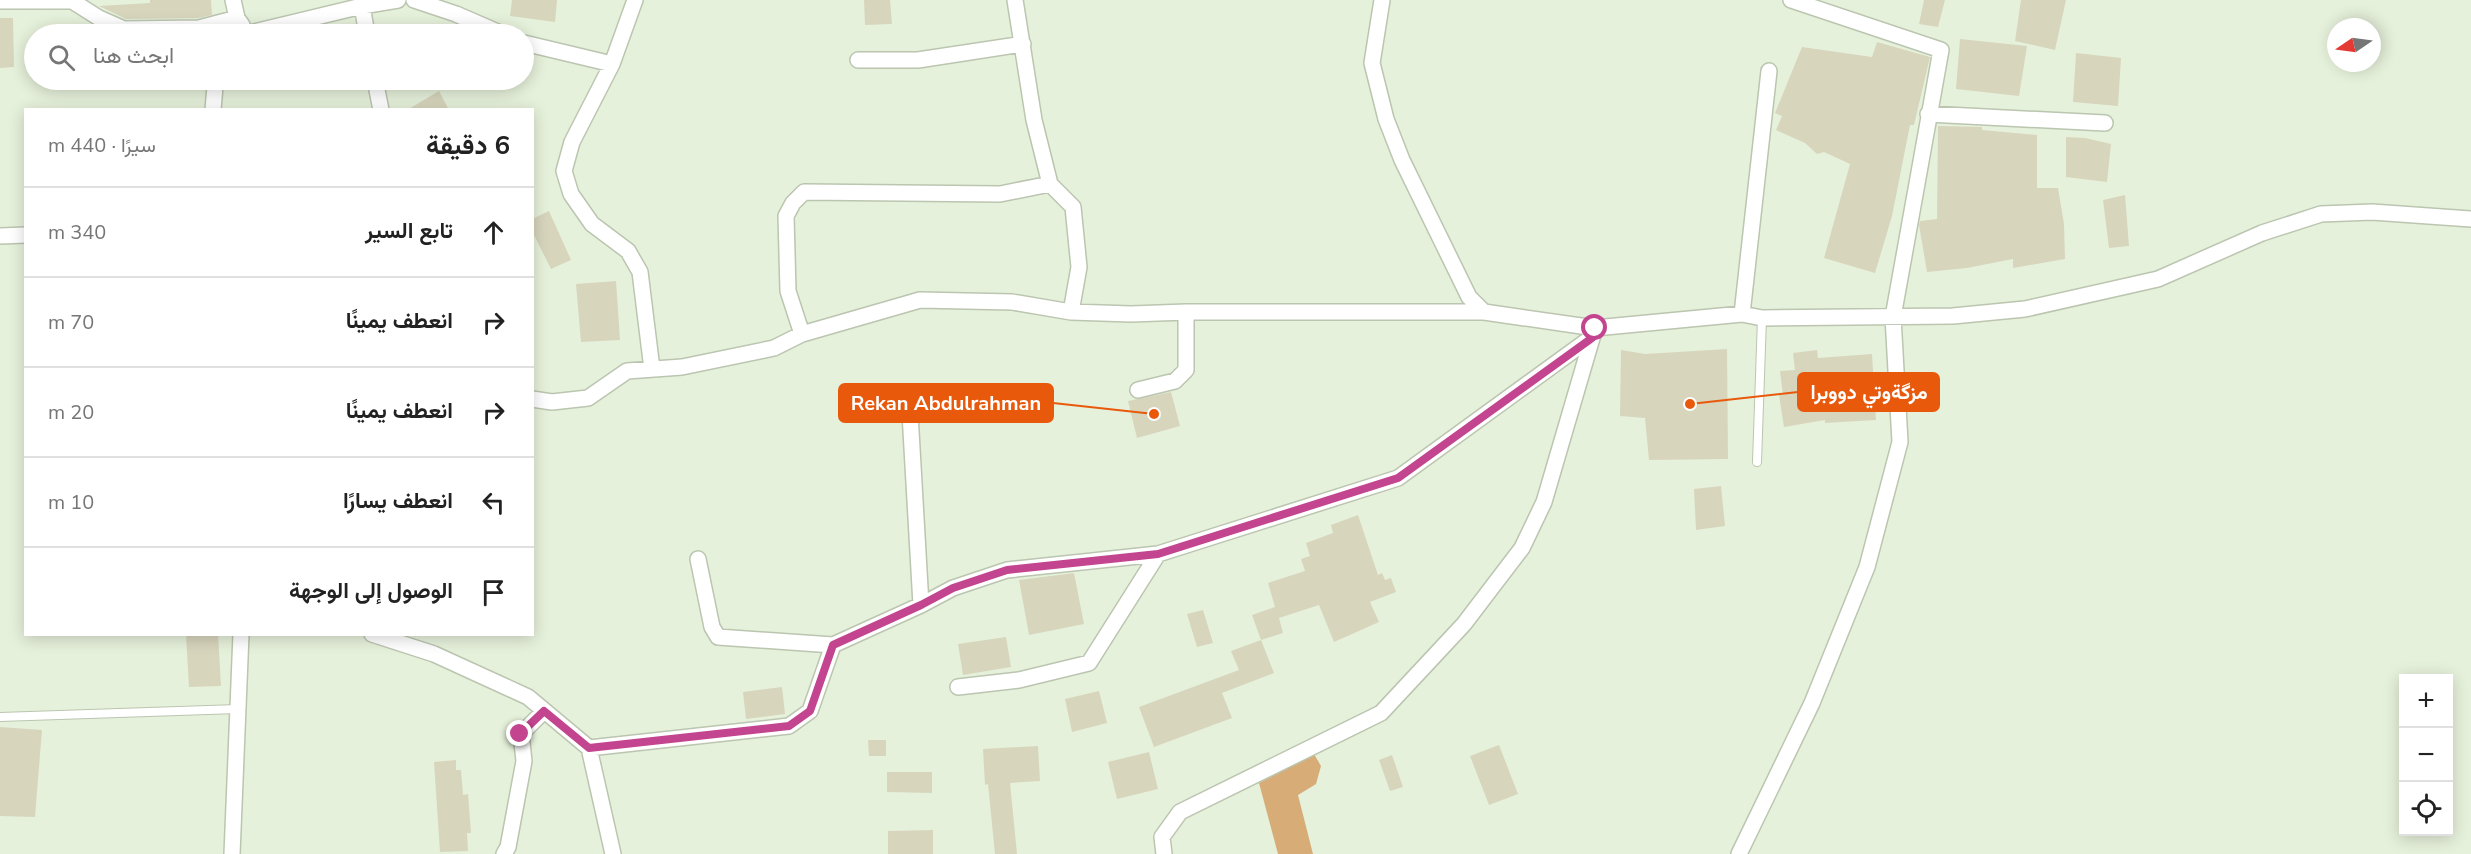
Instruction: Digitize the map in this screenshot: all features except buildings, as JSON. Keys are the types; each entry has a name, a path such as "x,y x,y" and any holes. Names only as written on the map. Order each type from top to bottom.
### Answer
{"street":[{"path":"233,0 241,24"},
{"path":"288,24 362,6 398,0"},
{"path":"635,0 612,64 572,141 564,171 571,194 592,224 628,251 640,272 652,369"},
{"path":"1015,0 1034,120 1050,184 1073,207 1079,267 1071,312"},
{"path":"1382,0 1372,63 1386,120 1402,160 1469,297 1484,312"},
{"path":"1739,854 1812,703 1867,567 1900,442 1893,317 1941,50 1793,0"},
{"path":"0,1 72,1 113,24"},
{"path":"417,1 479,24"},
{"path":"362,6 365,24"},
{"path":"214,24 237,18"},
{"path":"858,60 918,60 1023,44"},
{"path":"534,45 612,64"},
{"path":"1742,315 1768,71"},
{"path":"213,108 215,90"},
{"path":"377,90 381,108"},
{"path":"1928,114 2105,123"},
{"path":"802,334 788,291 786,216 792,203 804,192 1000,194 1050,184"},
{"path":"534,399 552,402 588,398 627,371 682,367 774,348 802,334 920,300 1012,302 1071,312 1131,314 1484,312 1594,333 1742,315 1762,318 1953,316 2025,309 2158,279 2262,232 2321,214 2372,212 2471,219"},
{"path":"0,236 24,235"},
{"path":"1138,390 1175,381 1186,370 1186,312"},
{"path":"698,560 712,627 718,637 833,645 953,588 1007,570 1158,554 1398,478 1594,333"},
{"path":"1164,854 1162,837 1180,812 1381,713 1464,624 1522,548 1544,502 1594,333"},
{"path":"909,396 921,605"},
{"path":"958,687 1019,680 1089,663 1158,554"},
{"path":"232,854 241,636"},
{"path":"378,636 434,654 528,697 589,748 613,854"},
{"path":"589,748 789,726 810,711 833,645"},
{"path":"504,854 508,847 524,760 520,734 544,711"}],"lane":[{"path":"1757,462 1762,318"},
{"path":"0,717 238,709"}],"shaded area":[{"path":"1314,754 1321,766 1316,784 1298,795 1313,854 1278,854 1259,783"}],"place":[{"name":"مزگةوتي دووبرا","path":"1690,404"},
{"name":"Rekan Abdulrahman","path":"1154,414"}],"route":[{"path":"520,734 544,711 589,748 789,726 810,711 833,645 953,588 1007,570 1158,554 1398,478 1592,338 1595,328"}]}
